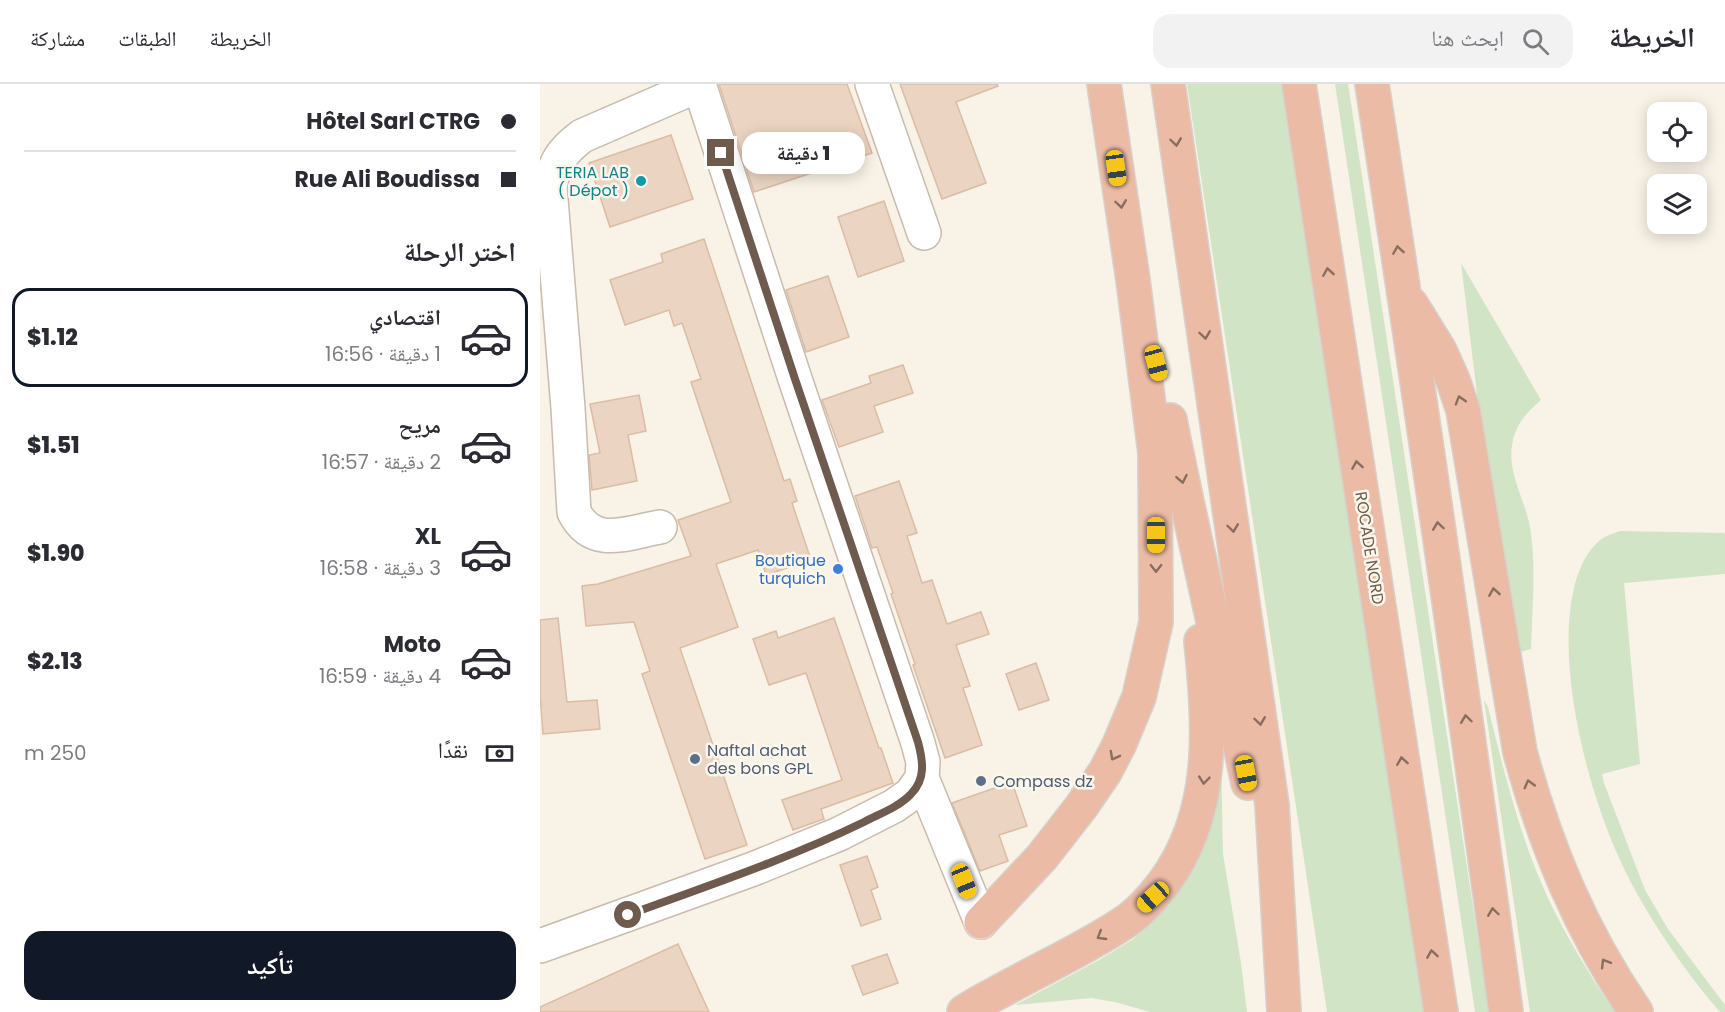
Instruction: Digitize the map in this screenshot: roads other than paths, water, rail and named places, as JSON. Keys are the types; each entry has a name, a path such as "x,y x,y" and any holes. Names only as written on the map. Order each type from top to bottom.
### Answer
{"highway":[{"path":"981,922 1042,857 1081,807 1110,763 1139,697 1156,622 1155,453 1133,280 1104,84"},
{"path":"1168,84 1272,805 1283,1011"},
{"name":"ROCADE NORD","path":"1299,84 1441,1012"},
{"path":"1372,84 1458,660 1506,1012"},
{"path":"1133,280 1167,404 1191,527 1224,666 1251,795 1270,901 1283,1011"},
{"path":"1403,282 1409,301 1449,370 1463,410 1520,752 1534,803 1552,854 1578,914 1604,962 1636,1012"},
{"path":"964,1012 1092,942 1129,919 1153,897 1185,849 1202,797 1207,752 1204,670 1191,527"}],"street":[{"path":"872,84 924,233"},
{"path":"660,527 604,536 585,529 574,512 550,187 559,158 569,145 582,136 699,85 795,379 918,742 923,762 922,778 981,922"},
{"path":"540,946 753,869 839,834 894,806 911,794 922,778"}],"place":[{"name":"TERIA LAB ( Dépot )","path":"641,181"},
{"name":"Boutique turquich","path":"838,569"},
{"name":"Naftal achat des bons GPL","path":"695,759"},
{"name":"Compass dz","path":"981,781"}]}
